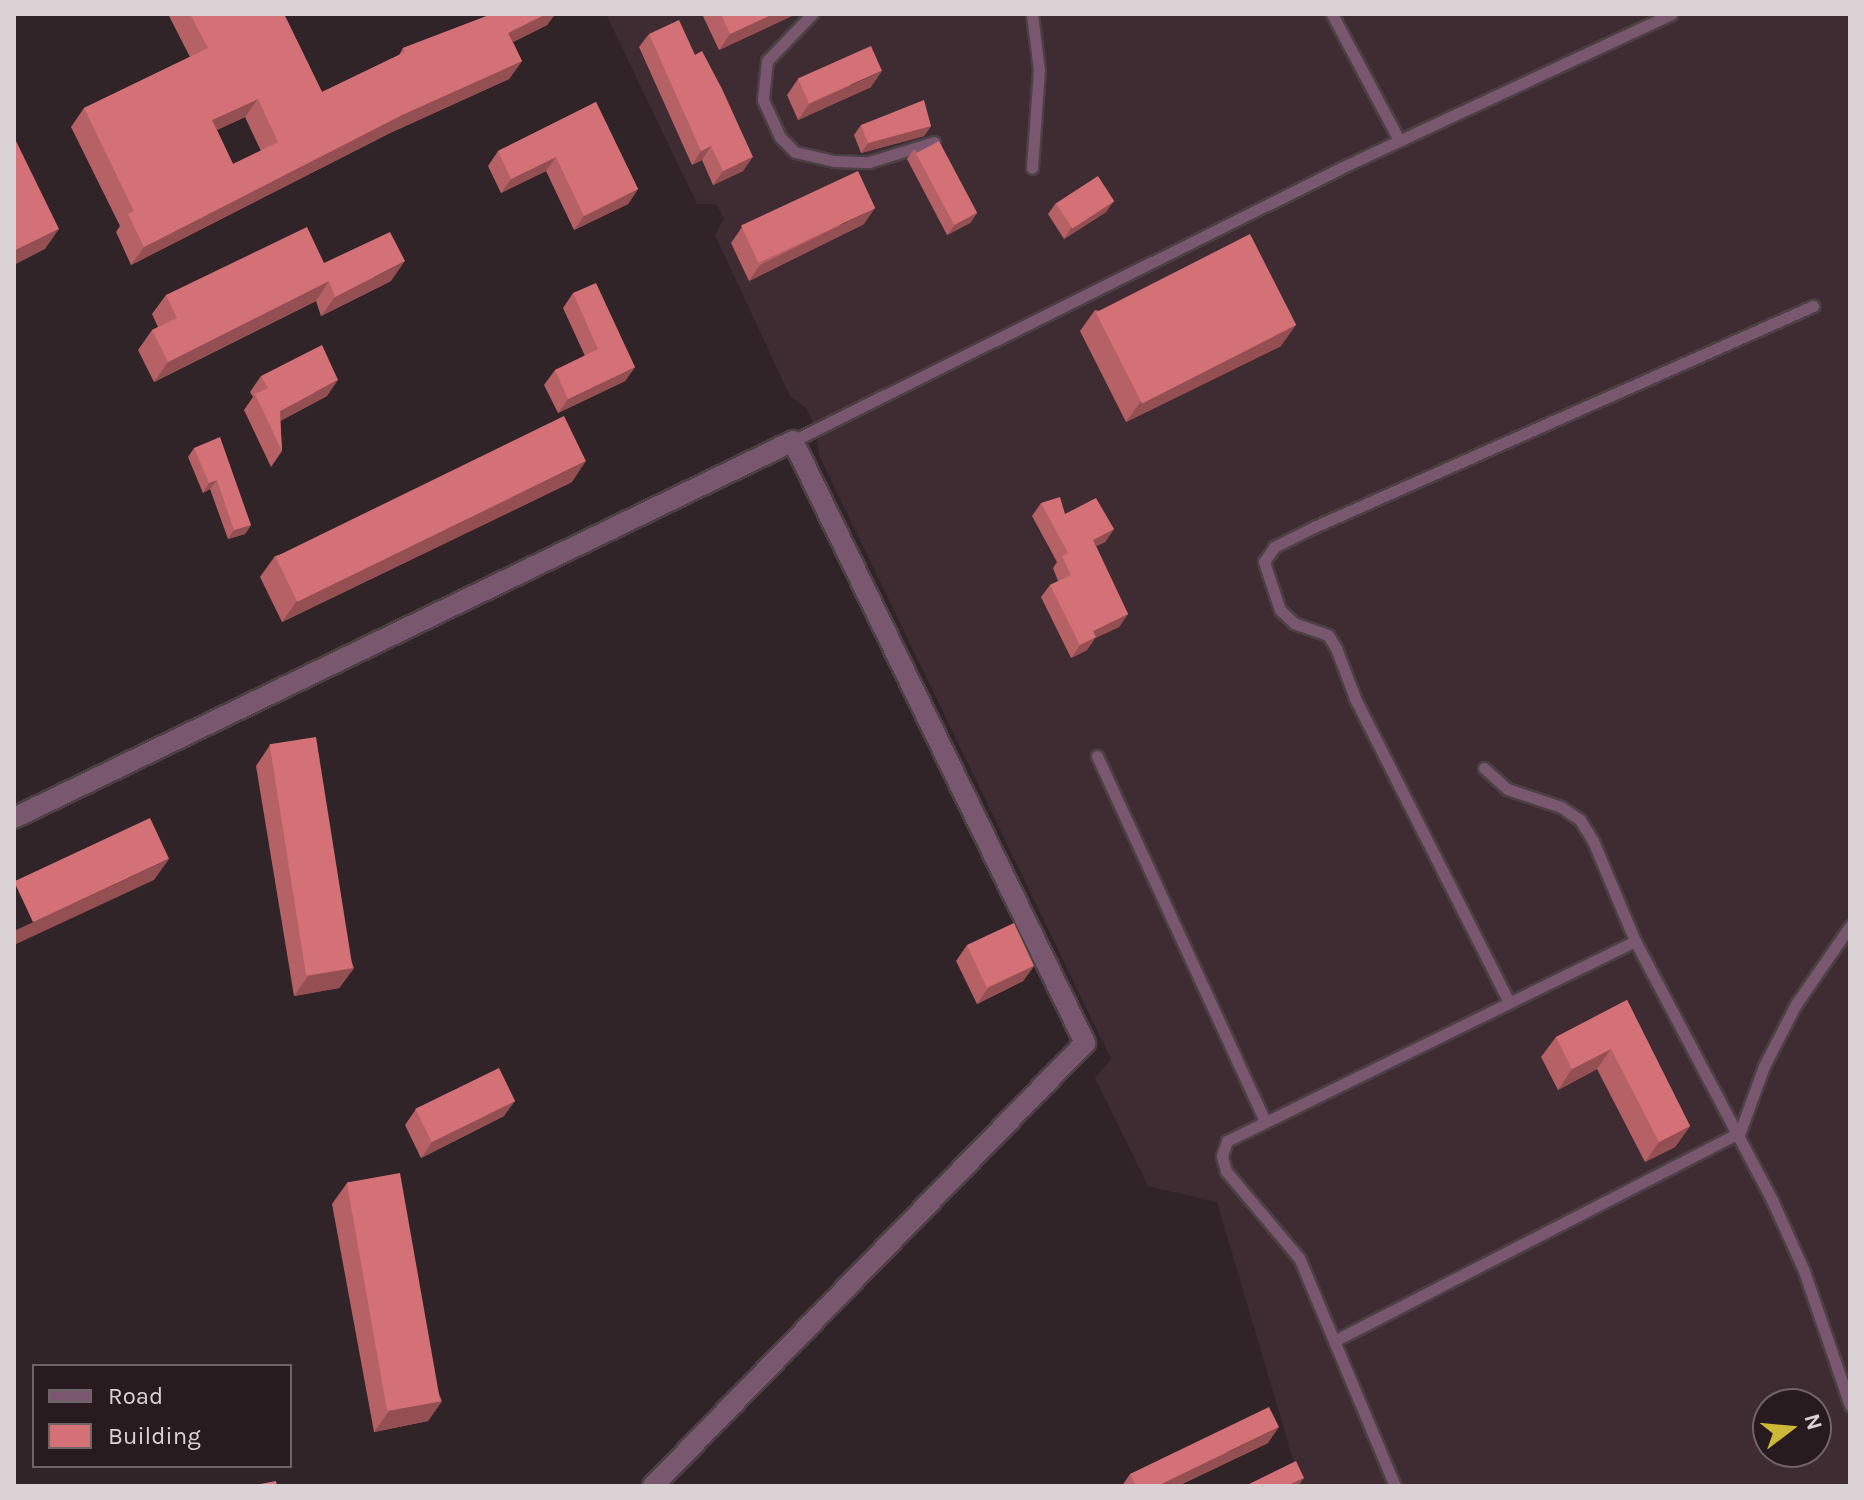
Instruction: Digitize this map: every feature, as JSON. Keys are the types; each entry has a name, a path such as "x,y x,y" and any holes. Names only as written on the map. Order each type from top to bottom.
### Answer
{"street":[{"path":"14,818 793,441 1085,1043 653,1486"}],"lane":[{"path":"812,14 767,61 763,100 780,137 795,152 834,161 869,162 934,142"},
{"path":"1032,14 1039,70 1032,168"},
{"path":"1332,14 1399,140"},
{"path":"793,441 1399,140 1671,14"},
{"path":"1509,1002 1355,698 1336,648 1328,635 1294,623 1280,610 1264,562 1274,547 1314,527 1813,306"},
{"path":"1097,756 1264,1119"},
{"path":"1484,768 1507,789 1538,796 1580,820 1635,941 1740,1132 1804,1271 1850,1405"},
{"path":"1336,1340 1740,1132 1764,1066 1796,1004 1850,926"},
{"path":"1395,1486 1299,1258 1226,1171 1222,1156 1227,1141 1264,1119 1635,941"}],"shaded area":[{"path":"606,14 1850,14 1850,1486 1301,1486 1217,1202 1148,1186 1095,1078 1111,1059 819,455 816,428 806,408 790,396 715,235 724,218 716,204 697,204"}],"building":[{"path":"190,14 284,14 322,92 405,52 403,48 492,14 546,14 508,33 522,61 402,115 144,247 128,214 134,211 84,108 208,48","holes":["258,99 278,142 233,164 212,120"]},
{"path":"721,14 773,14 730,34"},
{"path":"679,20 695,55 702,51 753,157 723,171 711,146 701,151 649,34"},
{"path":"871,46 882,71 809,103 798,79"},
{"path":"924,100 931,126 868,143 861,125"},
{"path":"596,102 638,189 584,216 556,157 511,179 498,151"},
{"path":"14,137 59,229 14,251"},
{"path":"939,141 977,213 954,225 916,153"},
{"path":"858,171 875,208 758,263 741,226"},
{"path":"1098,176 1114,201 1072,228 1056,203"},
{"path":"307,227 324,263 390,232 405,261 335,297 329,281 168,362 152,330 177,318 166,295"},
{"path":"1250,234 1296,325 1142,403 1096,313"},
{"path":"596,283 635,367 568,399 555,370 598,349 573,293"},
{"path":"322,345 338,380 280,411 282,451 255,394 268,388 261,376"},
{"path":"564,416 586,461 297,602 275,557"},
{"path":"220,437 251,525 234,530 217,480 209,483 194,448"},
{"path":"1060,497 1065,514 1096,498 1114,529 1093,540 1128,614 1093,631 1096,637 1080,645 1050,585 1071,575 1062,556 1068,553 1041,503"},
{"path":"316,737 353,968 306,975 270,744"},
{"path":"150,818 169,859 33,922 14,881"},
{"path":"1014,923 1034,966 987,988 967,945"},
{"path":"1627,1000 1690,1126 1659,1142 1611,1049 1572,1069 1556,1037"},
{"path":"499,1068 515,1101 432,1142 415,1109"},
{"path":"400,1173 440,1401 387,1411 347,1182"},
{"path":"1269,1407 1279,1427 1157,1486 1136,1486 1130,1474"},
{"path":"1296,1461 1304,1478 1287,1486 1245,1486"},
{"path":"276,1481 277,1486 250,1486"}]}
